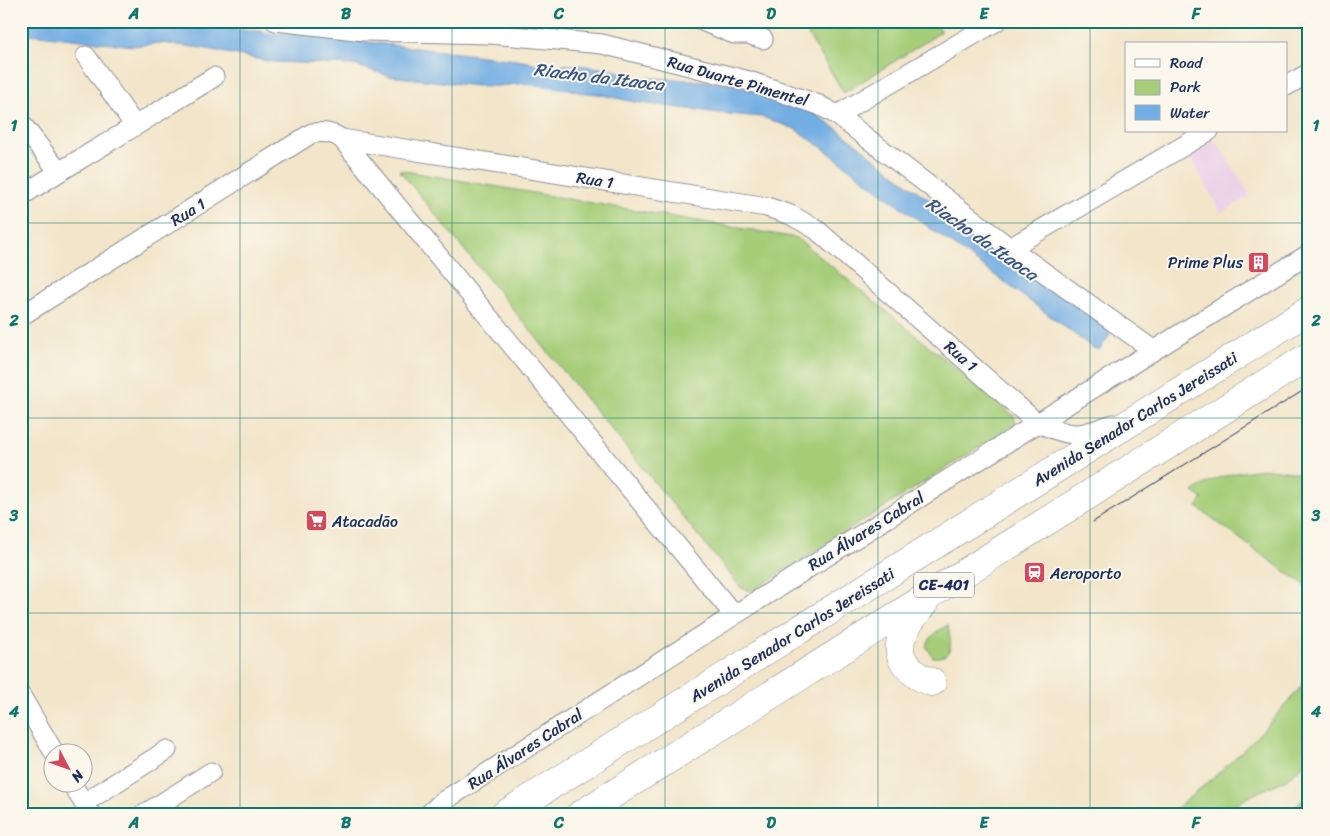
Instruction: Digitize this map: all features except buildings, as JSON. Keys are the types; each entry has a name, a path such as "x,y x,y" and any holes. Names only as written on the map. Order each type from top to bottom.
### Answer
{"main road":[{"name":"Avenida Senador Carlos Jereissati","path":"504,815 1309,310"},
{"name":"CE-401","path":"580,815 1309,356"},
{"path":"930,594 904,630 899,648 901,659 912,672 918,677 932,682"}],"street":[{"name":"Rua Duarte Pimentel","path":"275,21 364,31 490,34 602,44 749,81 819,105 837,115 1010,248 1154,350"},
{"path":"702,21 734,34 748,34 763,40"},
{"path":"837,115 968,28 997,21"},
{"path":"86,56 135,126"},
{"path":"1288,85 1309,72"},
{"path":"21,196 214,77"},
{"path":"21,123 58,172"},
{"name":"Rua 1","path":"21,316 312,133 324,132 342,139 757,205 791,215 817,230 1037,423 1062,432 1084,434 1142,415"},
{"path":"1010,248 1207,132"},
{"path":"342,139 734,615"},
{"name":"Rua Álvares Cabral","path":"428,815 449,797 734,615 1309,254"},
{"path":"21,696 49,744"},
{"path":"78,794 87,809 167,750"},
{"path":"143,815 210,772"}],"shaded area":[{"path":"1216,140 1250,196 1221,213 1190,156"}],"green space":[{"path":"825,21 934,21 941,32 844,93 807,33"},
{"path":"399,170 797,238 1014,416 1016,424 752,591 741,588"},
{"path":"1268,469 1292,472 1309,477 1309,588 1197,507 1203,499 1193,492 1201,486 1219,478 1238,473"},
{"path":"948,625 950,647 948,652 940,657 933,657 926,646 938,631"},
{"path":"1309,677 1309,757 1299,769 1285,780 1248,797 1225,815 1168,815 1209,782 1238,755 1271,721"},
{"path":"1309,794 1309,815 1286,815"}],"water":[{"path":"21,21 165,21 213,24 238,30 253,30 274,34 294,33 536,64 579,65 613,70 637,77 735,85 798,103 836,128 914,189 963,222 1082,310 1108,330 1110,335 1099,350 1093,348 820,146 795,129 762,117 634,102 598,94 578,92 551,83 538,82 477,86 389,76 354,65 272,62 202,48 161,43 133,46 21,33"}],"waterway":[{"name":"Riacho da Itaoca","path":"524,82 567,87"}],"tram line":[{"path":"1093,522 1309,387"}],"place":[{"name":"Prime Plus","path":"1259,262"},
{"name":"Atacadão","path":"316,521"},
{"name":"Aeroporto","path":"1034,573"}]}
